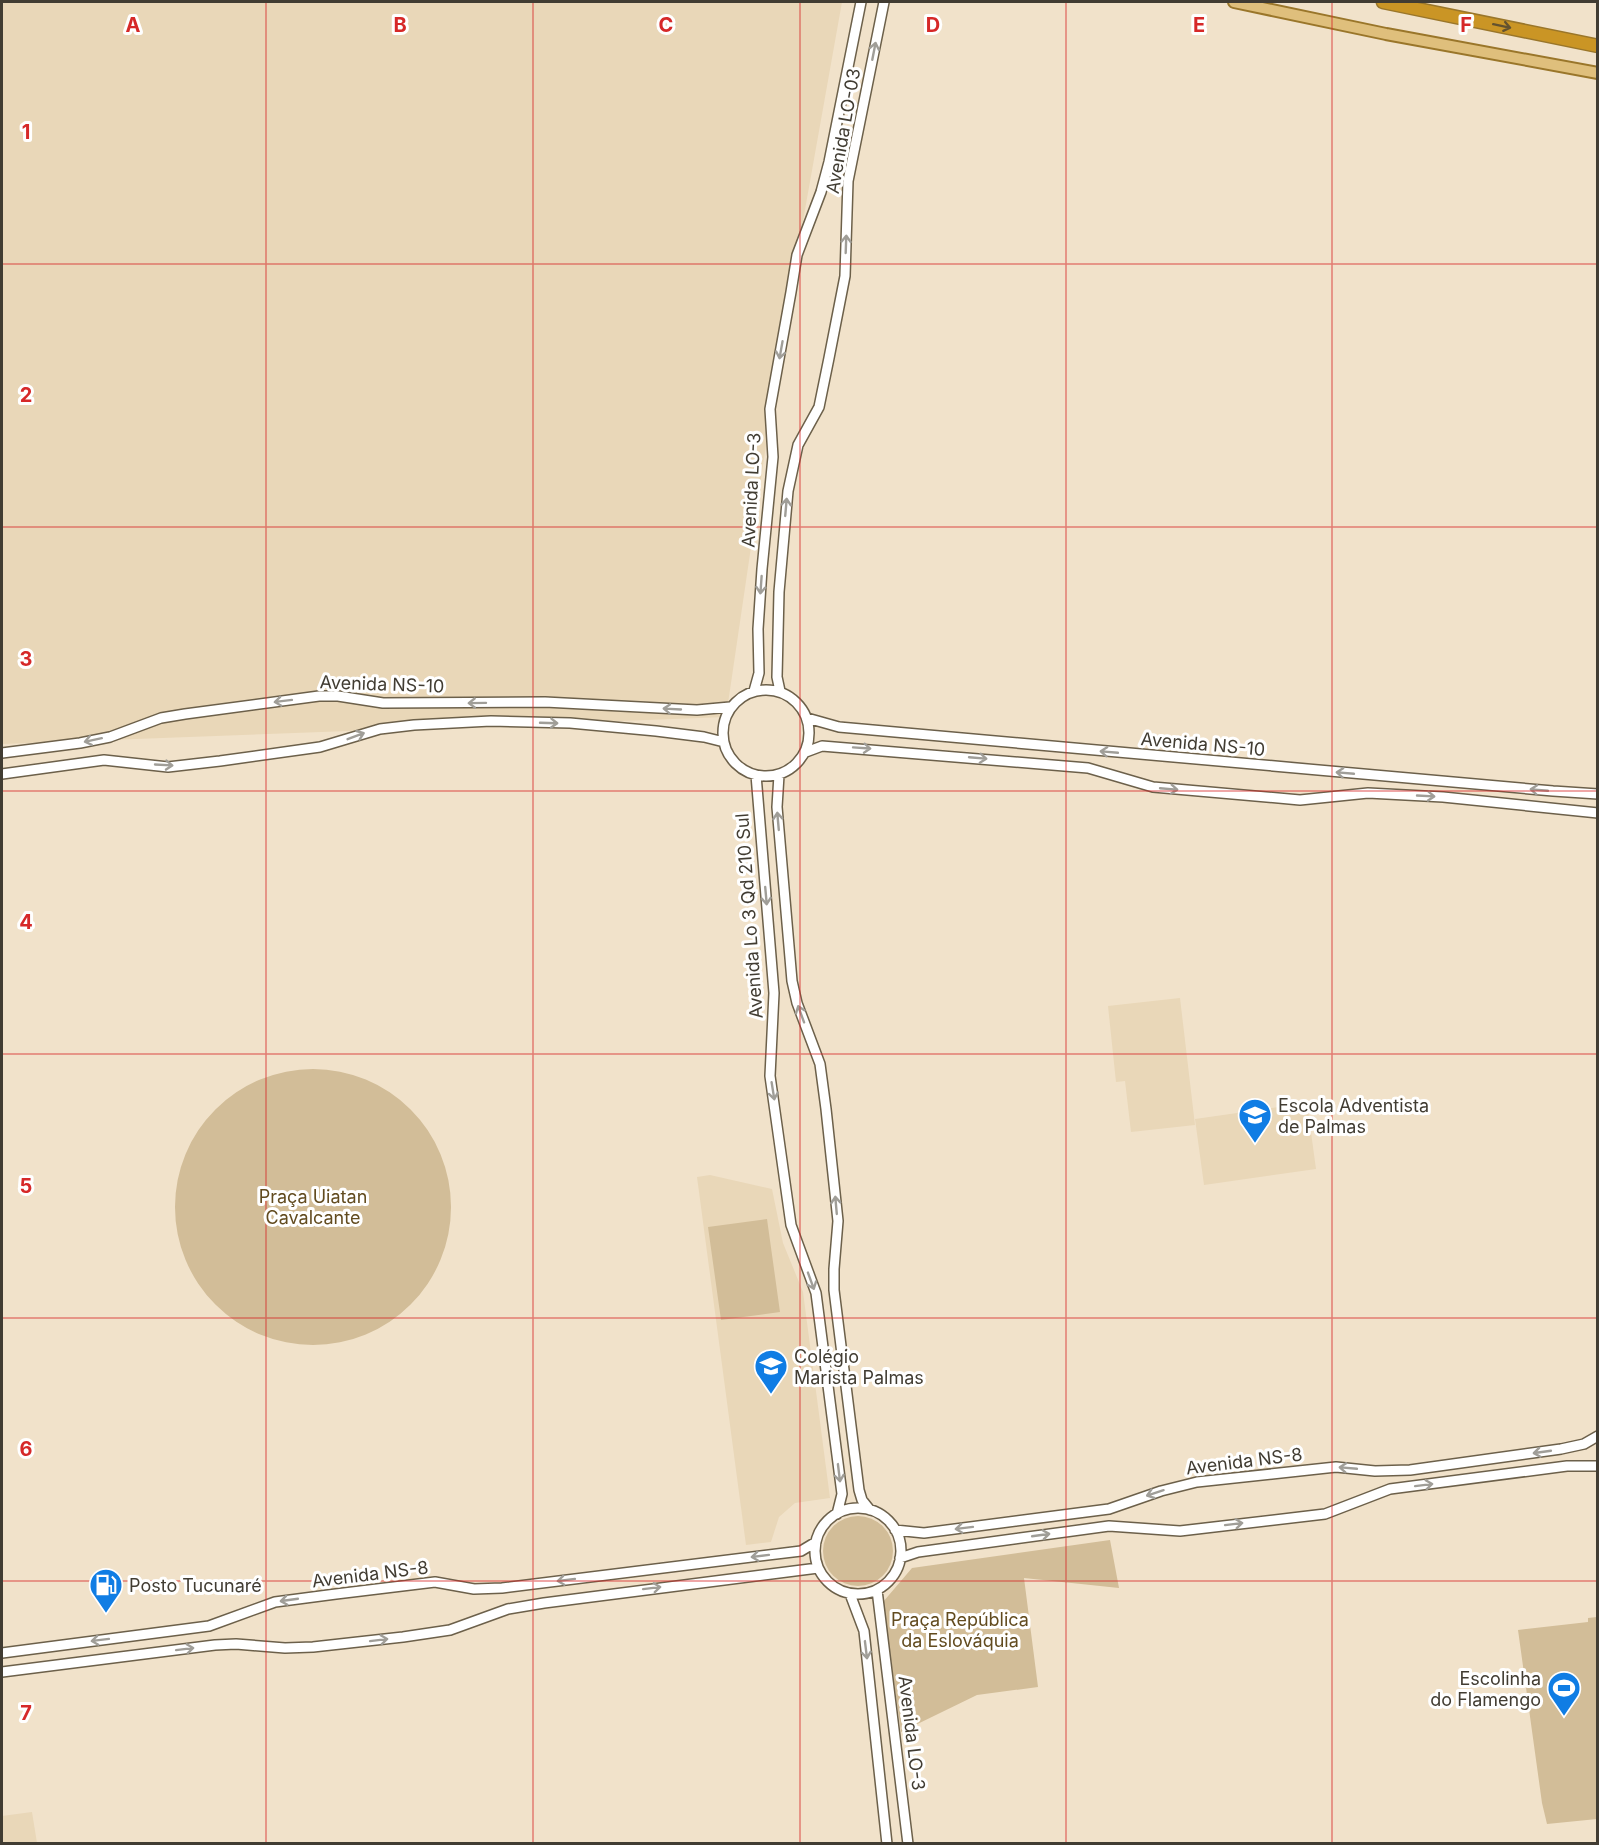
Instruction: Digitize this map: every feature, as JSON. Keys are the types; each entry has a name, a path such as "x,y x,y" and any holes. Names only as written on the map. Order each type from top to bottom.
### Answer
{"highway":[{"path":"1383,2 1598,46"}],"main road":[{"path":"1234,2 1386,34 1598,73"}],"street":[{"name":"Avenida LO-03","path":"791,292 797,255 821,192 829,162 861,2"},
{"name":"Avenida LO-03","path":"839,302 844,276 848,182 884,2"},
{"name":"Avenida LO-3","path":"754,691 759,673 758,629 773,457 770,409 791,292"},
{"name":"Avenida LO-3","path":"780,691 777,677 779,592 788,491 798,445 819,407 839,302"},
{"path":"806,752 810,729 807,718 796,702 780,691 767,689 754,691 744,695 730,707 724,721 724,742 729,756 745,771 767,777 779,775 794,766 806,752 822,746 1088,768 1152,787 1288,799 1300,800 1368,793 1443,797 1598,813"},
{"name":"Avenida NS-10","path":"2,753 80,743 110,736 161,718 319,696 394,703 545,702 697,710 730,707"},
{"name":"Avenida NS-10","path":"807,718 839,727 1598,794"},
{"name":"Avenida NS-10","path":"2,774 104,760 168,767 320,747 380,729 480,722 570,723 656,731 724,742"},
{"name":"Avenida Lo 3 Qd 210 Sul","path":"756,775 774,993 770,1076 791,1225 816,1293 842,1494 837,1514"},
{"name":"Avenida Lo 3 Qd 210 Sul","path":"779,775 777,807 792,981 796,1003 820,1064 838,1221 834,1290 859,1490 862,1500 870,1510"},
{"name":"Avenida NS-8","path":"895,1530 924,1533 1109,1509 1161,1491 1197,1482 1336,1467 1410,1470 1561,1449 1584,1444 1598,1436"},
{"path":"900,1558 918,1552 1110,1526 1180,1531 1325,1514 1390,1489 1567,1466 1598,1466"},
{"path":"847,1509 870,1510 880,1515 895,1530 900,1544 900,1558 892,1577 877,1590 864,1594 850,1594 836,1589 825,1580 818,1568 815,1555 816,1542 827,1521 837,1514 847,1509"},
{"name":"Avenida NS-8","path":"2,1653 209,1626 275,1602 435,1582 474,1589 502,1588 801,1551 816,1542"},
{"path":"2,1672 215,1645 314,1647 403,1637 450,1630 508,1609 544,1603 818,1568"},
{"name":"Avenida LO-3","path":"877,1590 908,1844"},
{"name":"Avenida LO-3","path":"850,1594 864,1631 887,1844"}],"shaded area":[{"path":"2,2 842,2 780,350 726,717 2,744"},
{"path":"1180,998 1195,1125 1131,1132 1125,1081 1116,1082 1108,1006"},
{"name":"Escola Adventista de Palmas","path":"1307,1103 1316,1169 1204,1185 1195,1119"},
{"name":"Colégio Marista Palmas","path":"710,1175 772,1189 783,1243 803,1292 830,1498 795,1503 779,1517 771,1542 746,1545 697,1177"},
{"path":"32,1812 37,1843 2,1843 2,1816"}],"green space":[{"name":"Praça Uiatan Cavalcante","path":"327,1069 366,1079 378,1085 401,1100 420,1119 441,1154 449,1180 451,1207 449,1234 441,1260 428,1284 411,1305 390,1322 366,1335 327,1345 299,1345 260,1335 248,1329 225,1314 206,1295 185,1260 177,1234 175,1193 185,1154 191,1142 206,1119 225,1100 260,1079 286,1071"},
{"path":"767,1219 780,1312 721,1320 708,1227"},
{"path":"858,1516 871,1519 883,1526 890,1538 893,1551 890,1564 883,1576 871,1583 858,1586 845,1583 833,1576 826,1564 823,1551 826,1538 833,1526 845,1519"},
{"name":"Praça República da Eslováquia","path":"1110,1540 1119,1588 1024,1578 1038,1687 977,1695 901,1732 883,1602 912,1568"},
{"name":"Escolinha do Flamengo","path":"1597,1617 1597,1819 1547,1824 1542,1803 1518,1630 1588,1622 1588,1618"}],"place":[{"name":"Escola Adventista de Palmas","path":"1255,1144"},
{"name":"Colégio Marista Palmas","path":"771,1395"},
{"name":"Posto Tucunaré","path":"106,1614"},
{"name":"Escolinha do Flamengo","path":"1564,1717"}]}
